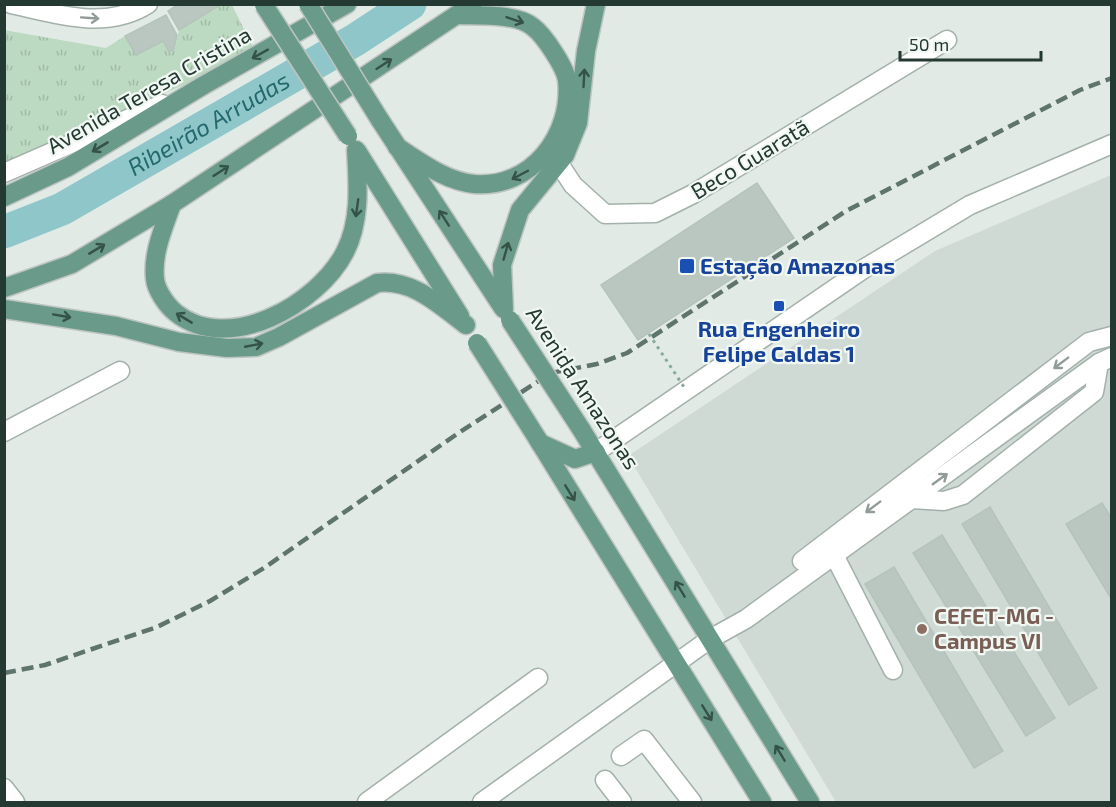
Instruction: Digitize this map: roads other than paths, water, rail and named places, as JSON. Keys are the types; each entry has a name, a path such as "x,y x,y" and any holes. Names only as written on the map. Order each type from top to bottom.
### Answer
{"main road":[{"name":"Avenida Amazonas","path":"308,4 397,147 715,636 810,802"},
{"name":"Avenida Teresa Cristina","path":"4,196 68,167 204,85 347,4"},
{"path":"4,288 72,264 172,204 473,4"},
{"path":"507,314 502,265 520,210 565,155 578,123 586,51 596,4"},
{"path":"264,5 762,802"},
{"path":"397,147 448,178 475,184 506,182 533,168 555,142 564,114 567,79 551,48 532,25 505,17 458,15"},
{"path":"172,204 156,255 155,280 168,307 183,319 214,327 237,327 257,323 304,299 327,277 345,252 358,205 352,143"},
{"path":"4,309 117,326 179,342 227,348 256,346 279,337 377,283 394,281 416,288 466,325"},
{"path":"538,441 575,459 596,452"}],"street":[{"path":"11,4 68,17 109,20 148,4"},
{"name":"Beco Guaratã","path":"558,162 573,185 605,214 656,213 693,194 947,40"},
{"path":"4,173 204,85"},
{"path":"596,452 865,268 970,205 1112,144"},
{"path":"482,802 715,636 746,618 833,553 1089,342 1112,336"},
{"path":"906,492 944,501 963,495 1094,392 1105,360"},
{"path":"715,636 740,608 906,492 1105,360"},
{"path":"4,432 120,371"},
{"path":"833,553 893,670"},
{"path":"367,802 538,678"},
{"path":"621,756 644,740 692,802"},
{"path":"605,780 622,802"},
{"path":"4,788 15,802"}],"waterway":[{"name":"Ribeirão Arrudas","path":"4,232 62,209 355,40 410,4"}],"railway":[{"path":"4,673 45,665 157,627 210,601 264,568 457,434 551,373 597,364 627,353 846,211 1080,90 1112,78"}],"place":[{"name":"Estação Amazonas","path":"687,266"},
{"name":"Rua Engenheiro Felipe Caldas 1","path":"779,306"},
{"name":"CEFET-MG - Campus VI","path":"922,629"}]}
